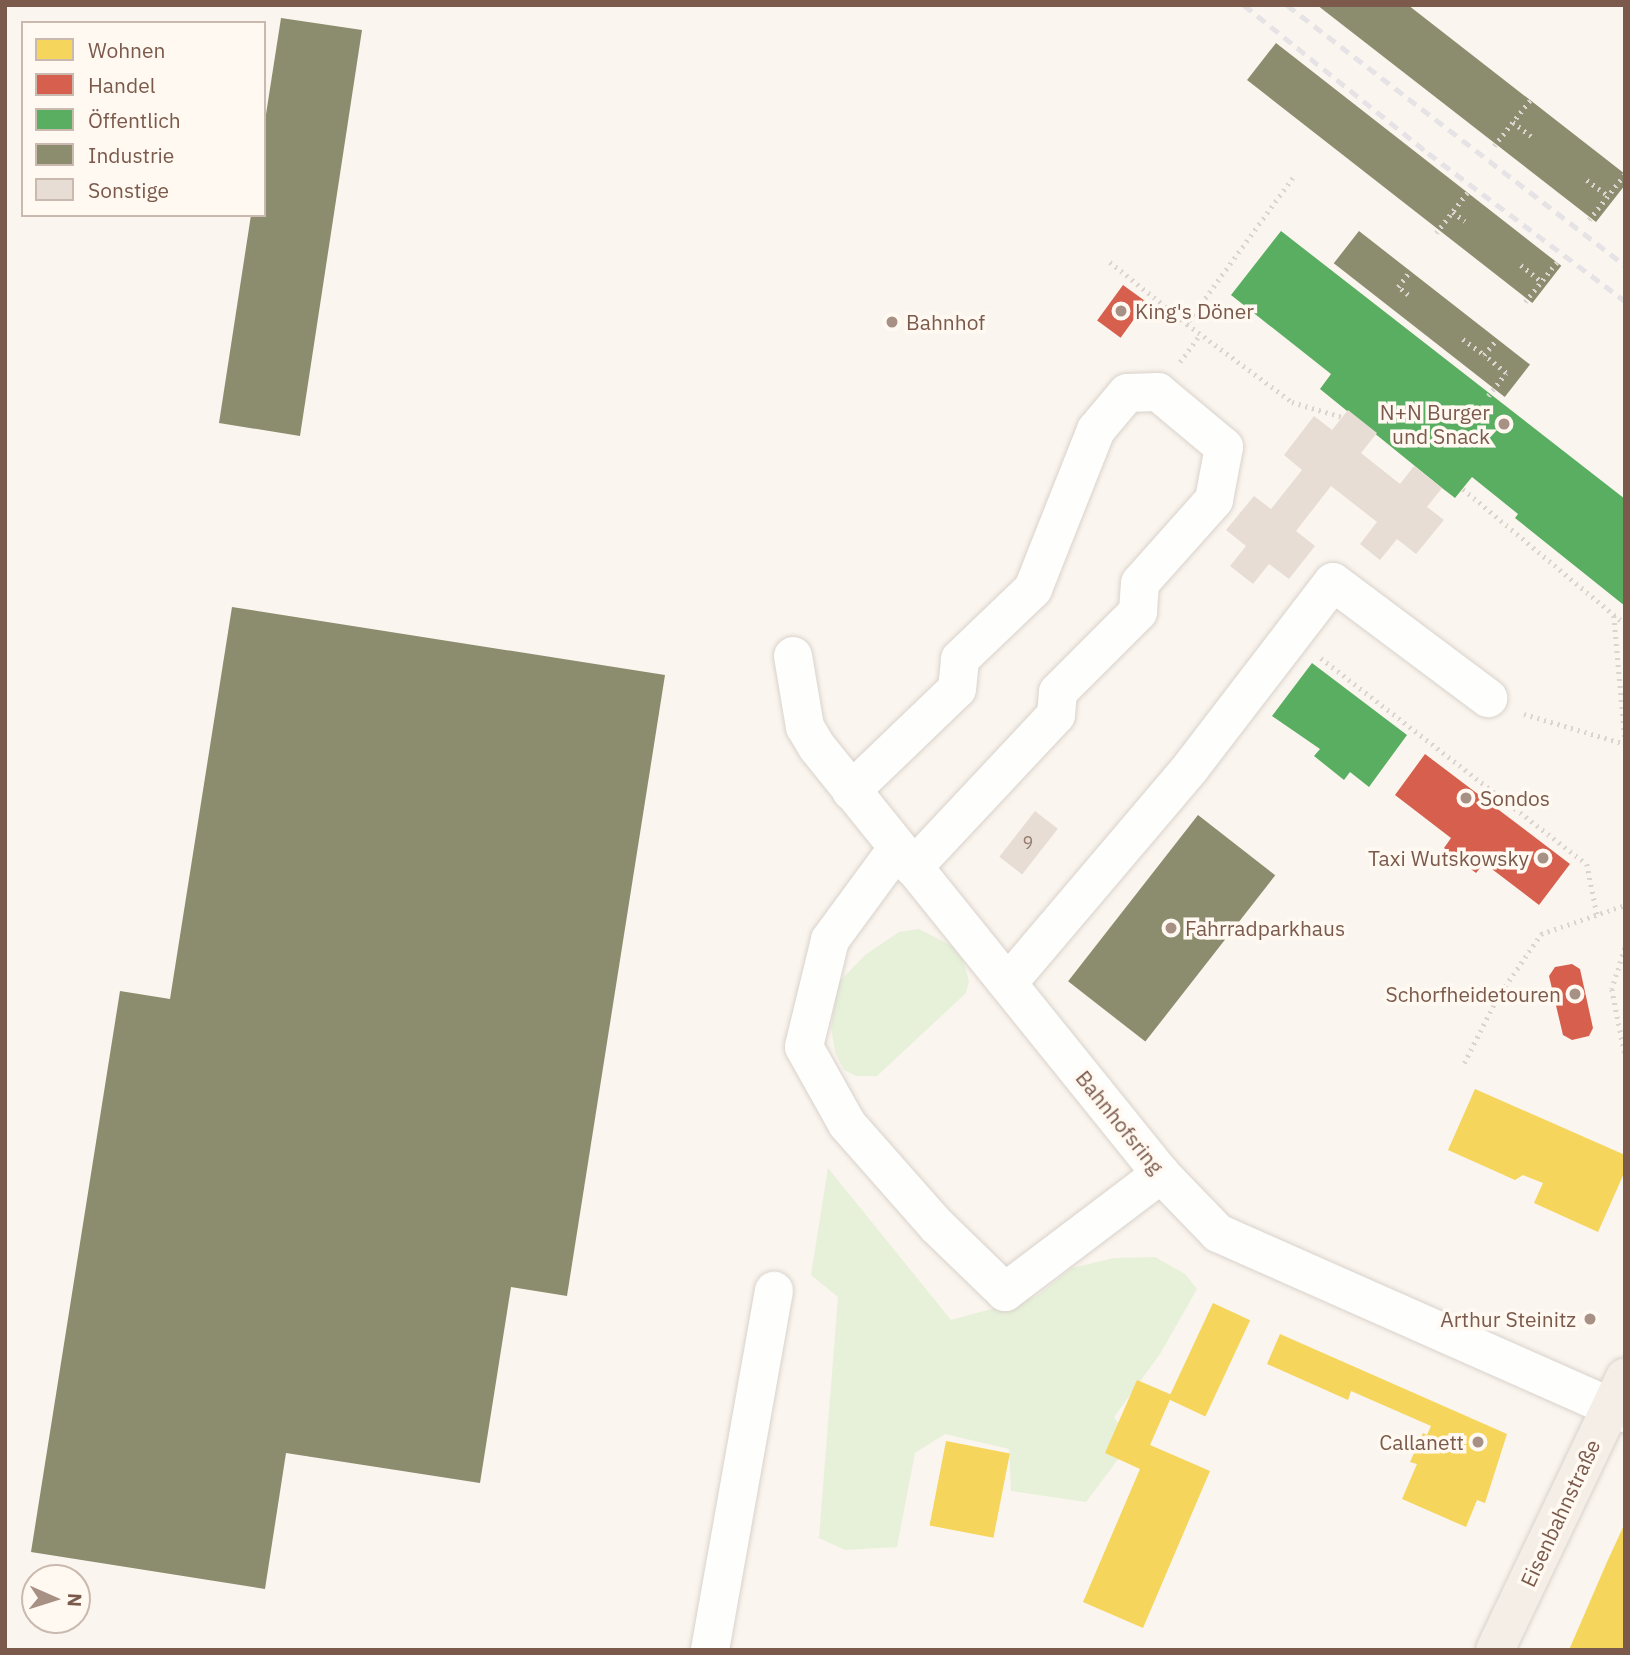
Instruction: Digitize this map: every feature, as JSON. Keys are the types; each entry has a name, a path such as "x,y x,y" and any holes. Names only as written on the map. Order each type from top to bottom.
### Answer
{"main road":[{"name":"Eisenbahnstraße","path":"1496,1650 1620,1399"}],"street":[{"path":"851,791 957,689 960,659 1033,589 1096,430 1127,393 1158,392 1223,446 1213,500 1140,583 1138,612 1058,692 1056,715 904,859 830,940 804,1047 847,1124 937,1226 1005,1292 1161,1174"},
{"path":"1008,983 1191,767 1333,582 1488,698"},
{"name":"Bahnhofsring","path":"793,656 805,727 851,791 1161,1174 1218,1233 1620,1399"},
{"path":"710,1650 774,1291"}],"path":[{"path":"1494,146 1531,99"},
{"path":"1513,122 1531,136"},
{"path":"1589,220 1625,174"},
{"path":"1187,324 1293,178"},
{"path":"1587,180 1608,196"},
{"path":"1436,233 1467,193"},
{"path":"1453,212 1465,221"},
{"path":"1110,262 1187,324 1292,402 1342,417"},
{"path":"1525,302 1557,262"},
{"path":"1521,265 1541,281"},
{"path":"1408,295 1398,287 1411,270"},
{"path":"1463,339 1506,373 1488,396"},
{"path":"1484,355 1497,339"},
{"path":"1463,489 1625,624"},
{"path":"1488,698 1510,710 1625,742 1614,615"},
{"path":"1293,636 1587,864 1597,914"},
{"path":"1464,1063 1497,998 1541,934 1625,905"},
{"path":"1625,948 1612,989 1625,1055"}],"green space":[{"path":"919,929 952,946 963,960 969,981 966,993 877,1076 856,1076 844,1070 835,1052 831,1027 838,983 865,955 899,932"},
{"path":"828,1168 951,1320 1035,1297 1072,1268 1114,1258 1155,1257 1185,1274 1197,1289 1160,1354 1114,1417 1131,1442 1086,1502 1011,1491 1009,1449 945,1434 915,1453 897,1547 845,1550 819,1538 838,1297 811,1275"}],"building: Wohnen":[{"path":"1475,1089 1625,1155 1625,1171 1598,1232 1534,1203 1543,1183 1523,1175 1515,1180 1448,1150"},
{"path":"1213,1303 1250,1320 1205,1416 1168,1399"},
{"path":"1280,1334 1507,1434 1485,1503 1477,1500 1466,1527 1402,1499 1417,1464 1410,1462 1423,1433 1427,1435 1431,1426 1351,1391 1348,1400 1267,1364"},
{"path":"1137,1380 1172,1395 1150,1445 1210,1471 1143,1628 1083,1602 1140,1469 1105,1453"},
{"path":"946,1441 1010,1453 993,1538 930,1525"},
{"path":"1625,1523 1625,1650 1569,1650 1607,1562"}],"building: Handel":[{"name":"King's Döner","path":"1123,285 1146,302 1121,338 1097,321"},
{"path":"1425,754 1570,864 1539,905 1484,863 1476,873 1444,848 1451,838 1395,795"},
{"path":"1572,964 1580,969 1593,1028 1589,1036 1572,1040 1563,1035 1549,976 1555,967"}],"building: Öffentlich":[{"path":"1281,231 1625,499 1625,606 1515,518 1518,514 1472,477 1455,498 1442,488 1320,389 1331,374 1231,295"},
{"path":"1312,663 1407,735 1369,787 1350,772 1344,780 1314,756 1320,749 1272,716"}],"building: Industrie":[{"path":"1317,5 1408,5 1625,174 1625,185 1596,222"},
{"path":"281,18 362,30 300,436 219,423 251,217 266,217 266,114"},
{"path":"1276,43 1561,266 1532,303 1247,80"},
{"path":"1359,231 1530,365 1505,397 1334,263"},
{"path":"232,607 665,675 567,1296 511,1287 480,1483 286,1453 265,1589 31,1552 120,991 170,999"},
{"name":"Fahrradparkhaus","path":"1198,815 1275,875 1145,1042 1068,981"}],"building: Sonstige":[{"path":"1348,410 1377,433 1361,453 1400,484 1414,466 1442,488 1427,507 1444,520 1416,554 1397,539 1380,560 1360,544 1377,522 1331,486 1296,531 1315,546 1289,579 1269,564 1253,584 1230,566 1246,546 1226,530 1254,496 1271,509 1302,470 1284,455 1314,416 1332,430"},
{"path":"1035,811 1058,829 1022,875 999,857"}],"railway":[{"path":"1244,5 1428,153 1625,301"},
{"path":"1287,5 1625,265"}],"place":[{"name":"King's Döner","path":"1121,311"},
{"name":"Bahnhof","path":"892,322"},
{"name":"N+N Burger und Snack","path":"1504,424"},
{"name":"Sondos","path":"1466,798"},
{"name":"Taxi Wutskowsky","path":"1543,858"},
{"name":"Fahrradparkhaus","path":"1171,928"},
{"name":"Schorfheidetouren","path":"1575,994"},
{"name":"Arthur Steinitz","path":"1590,1319"},
{"name":"Callanett","path":"1478,1442"}]}
